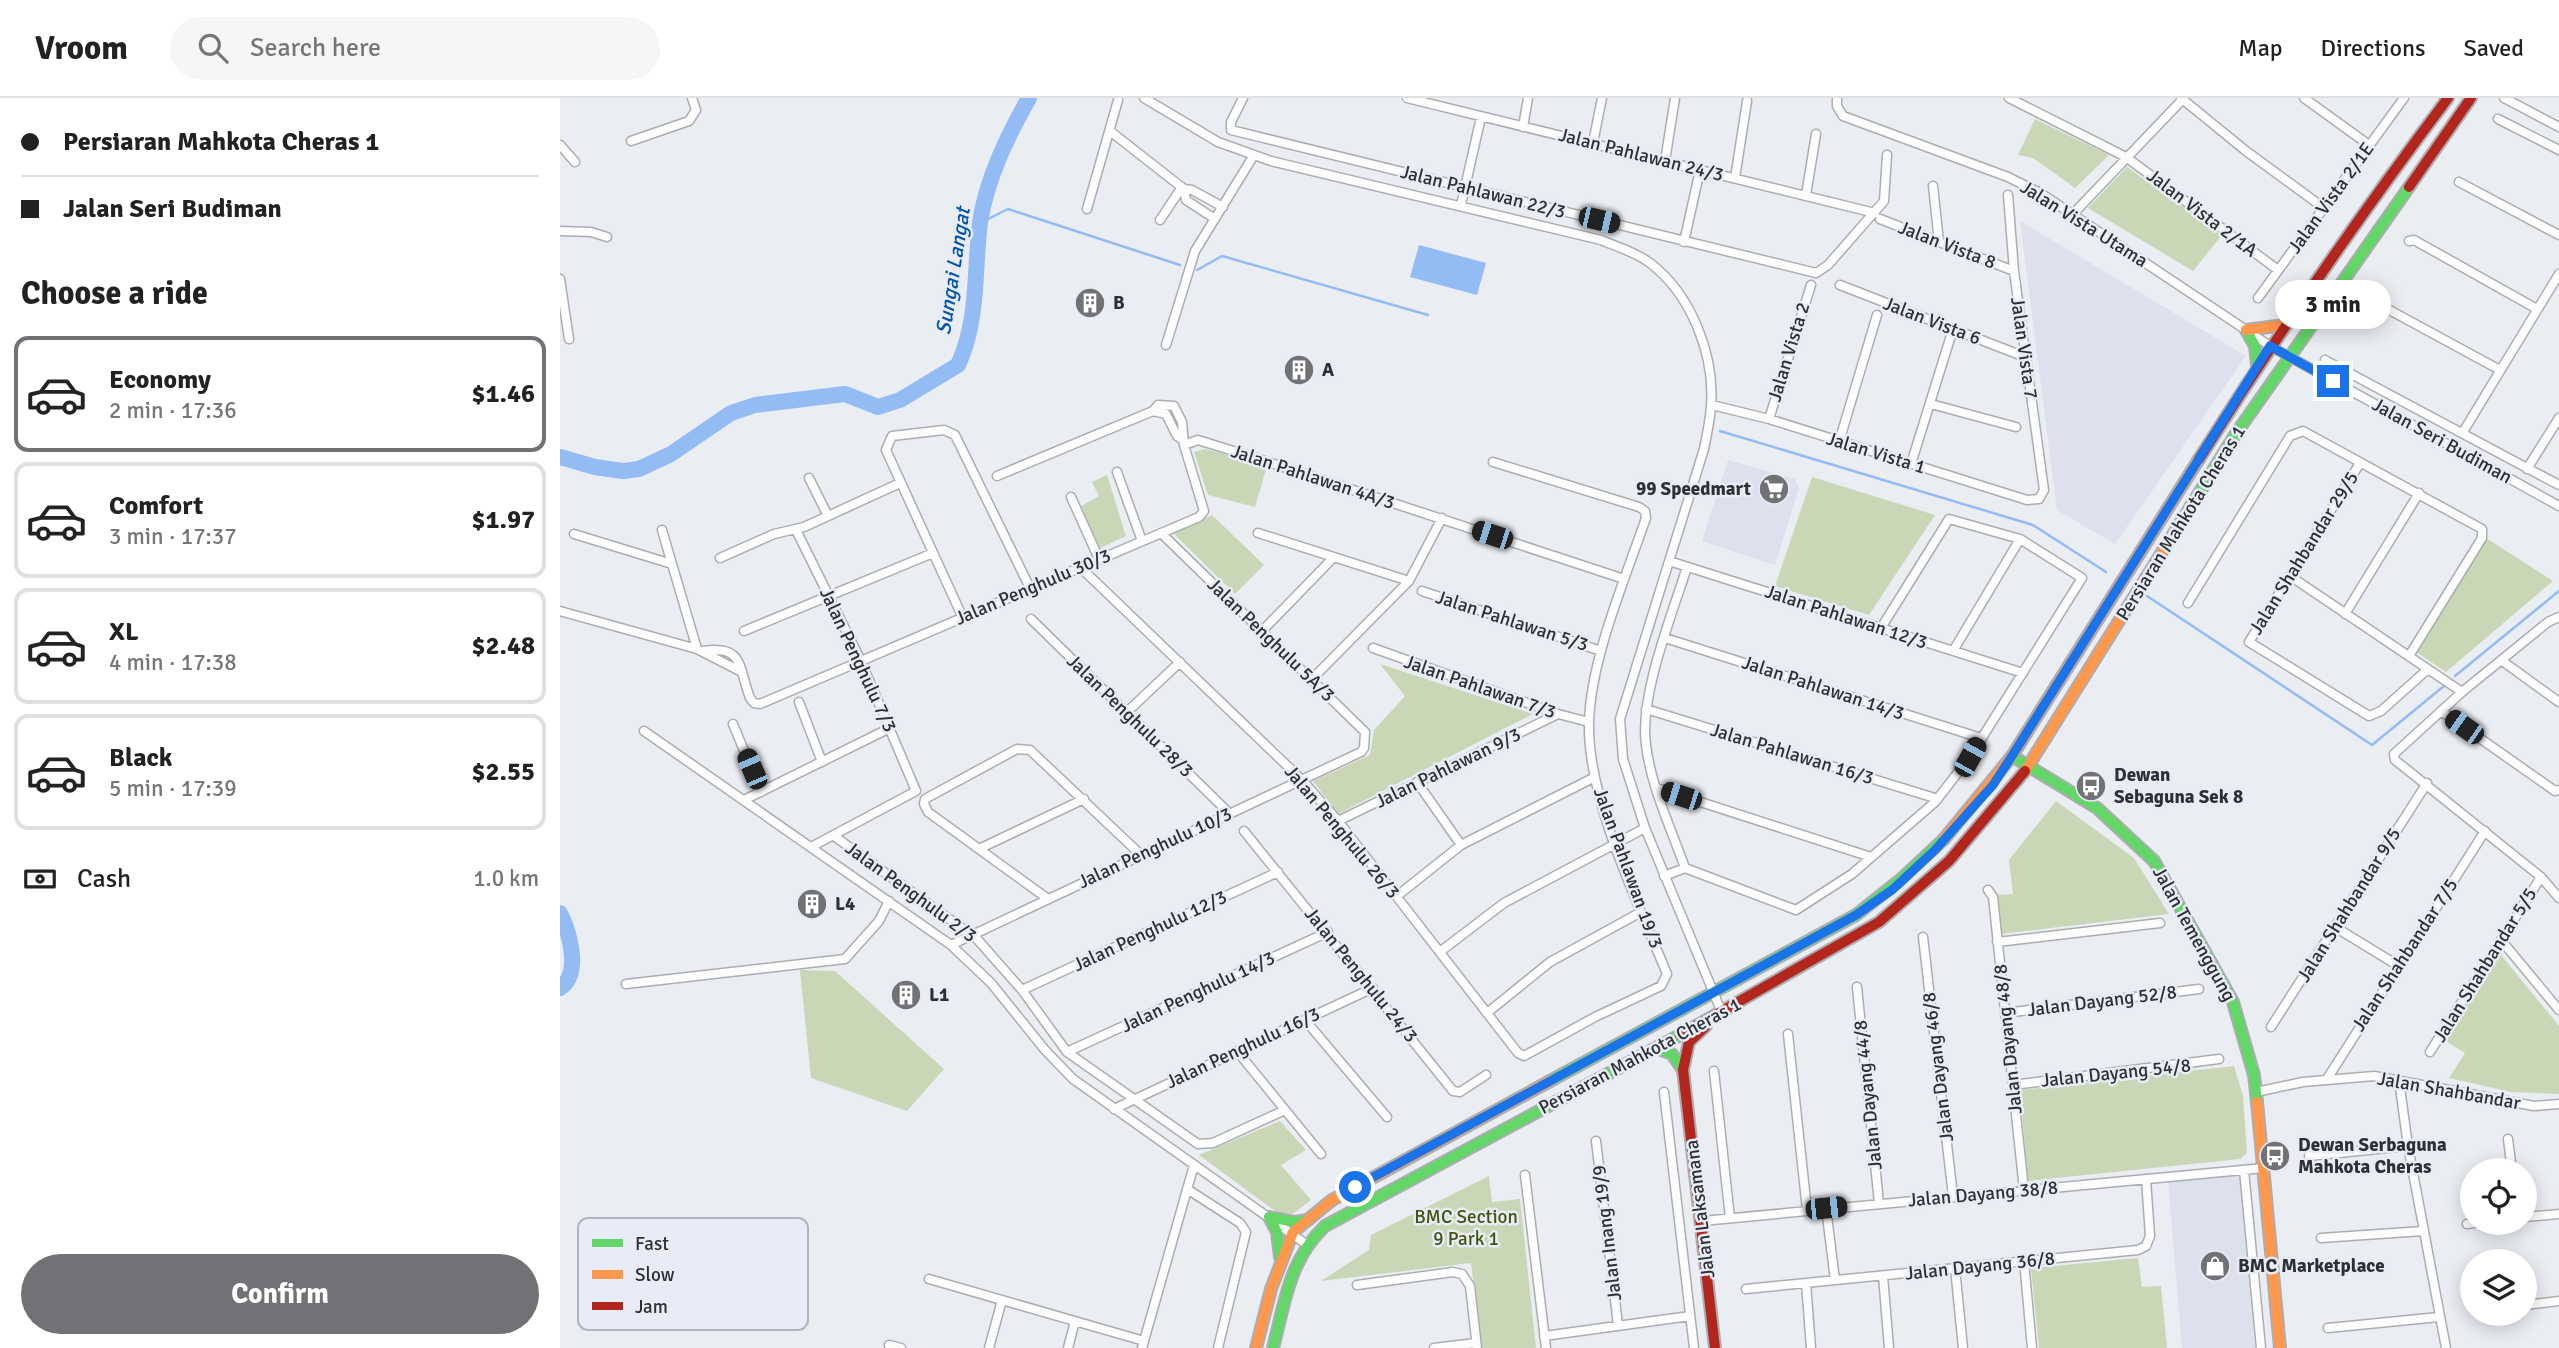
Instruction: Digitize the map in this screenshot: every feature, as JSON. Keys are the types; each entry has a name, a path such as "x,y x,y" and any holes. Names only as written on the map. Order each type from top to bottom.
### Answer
{"main road":[{"name":"Persiaran Mahkota Cheras 1","path":"1256,1348 1279,1266 1293,1232 1332,1200 1856,915 1892,890 1935,850 1993,785 2270,346 2368,204 2448,98"},
{"name":"Persiaran Mahkota Cheras 1","path":"1273,1348 1292,1273 1306,1244 1325,1226 1722,1013 1879,922 1949,861 2029,766 2235,435 2471,98"},
{"path":"2258,365 2255,346 2246,330 2284,325"},
{"name":"Jalan Temenggung","path":"2012,756 2097,808 2154,861 2233,1002 2256,1092 2280,1348"},
{"name":"Jalan Laksamana","path":"1715,1348 1683,1070 1689,1042 1722,1013"},
{"path":"1656,1048 1672,1054 1683,1070"},
{"path":"1269,1216 1295,1222 1308,1220"},
{"path":"1269,1216 1280,1244 1279,1266"}],"street":[{"path":"631,141 689,121 696,110 692,98"},
{"path":"1144,98 1218,142 1254,155 1601,240 1648,261 1665,275 1695,320 1709,372 1712,405 1704,449 1620,719 1623,759 1645,828 1722,1013"},
{"name":"Jalan Pahlawan 22/3","path":"1243,98 1231,122 1231,130 1816,273 1828,265 1878,216"},
{"name":"Jalan Pahlawan 24/3","path":"1407,98 1806,195 1878,216"},
{"path":"1451,109 1453,98"},
{"path":"1523,127 1528,98"},
{"path":"1593,143 1602,98"},
{"path":"1665,161 1675,98"},
{"name":"Jalan Vista Utama","path":"1837,98 1837,106 1843,116 2008,177 2042,194 2288,356"},
{"name":"Jalan Vista 2/1A","path":"2009,98 2126,157 2278,271"},
{"path":"2072,215 2183,98 2246,151 2323,208"},
{"path":"2304,98 2369,145"},
{"name":"Jalan Vista 2/1E","path":"2258,298 2404,98"},
{"path":"2504,98 2559,127"},
{"path":"1087,209 1118,100"},
{"path":"1735,178 1747,101"},
{"path":"1461,205 1482,117"},
{"path":"2498,119 2559,150"},
{"path":"1110,131 1183,188 1223,207"},
{"path":"1806,195 1816,134"},
{"path":"560,145 575,162"},
{"path":"1166,345 1190,263 1254,155"},
{"path":"1878,216 1884,201 1887,155"},
{"path":"1684,242 1700,170"},
{"path":"2459,182 2559,235"},
{"path":"1933,187 1939,242"},
{"path":"1183,188 1186,200 1215,219"},
{"path":"1160,220 1183,188"},
{"name":"Jalan Vista 7","path":"2008,195 2014,271 2044,490 2039,499"},
{"name":"Jalan Vista 8","path":"1878,216 2014,271"},
{"path":"560,231 591,232 607,237"},
{"path":"2409,241 2414,240 2538,309"},
{"path":"2463,432 2559,274"},
{"path":"560,279 569,339"},
{"name":"Jalan Vista 2","path":"1769,419 1811,285"},
{"name":"Jalan Vista 6","path":"1840,285 2025,357"},
{"path":"2371,300 2500,370"},
{"path":"1839,442 1877,315"},
{"path":"1911,464 1953,329"},
{"name":"Jalan Seri Budiman","path":"2288,356 2559,506"},
{"path":"2325,359 2559,485"},
{"path":"1931,404 2016,427"},
{"name":"Jalan Vista 1","path":"1712,405 1769,419 2027,500 2039,499"},
{"path":"997,476 1153,411 1166,414 1183,443"},
{"path":"2527,468 2559,418"},
{"path":"962,616 886,450 892,436 951,431 955,435 1030,588"},
{"path":"2188,603 2290,436 2297,431 2308,433 2481,527 2482,538 2409,656"},
{"name":"Jalan Pahlawan 4A/3","path":"1183,443 1198,440 1625,579"},
{"name":"Jalan Penghulu 30/3","path":"700,650 729,650 736,654 740,671 754,703 760,704 860,659 1199,517 1204,510 1183,443"},
{"name":"Jalan Pahlawan 19/3","path":"1493,463 1646,511 1646,518 1601,651 1589,722 1595,777 1615,842 1667,974 1666,981 1524,1056"},
{"name":"Jalan Shahbandar 29/5","path":"2360,463 2249,642 2369,716 2381,711 2428,669"},
{"path":"1117,472 1142,541"},
{"path":"809,478 828,516"},
{"path":"720,558 774,534 796,530 900,483"},
{"path":"2346,614 2419,493"},
{"path":"1071,497 1099,559"},
{"path":"1312,679 1409,581 1442,518"},
{"path":"1664,876 1685,868 1796,910 1852,873 1938,799 1981,738 2082,578 2020,539 1949,519 1881,628"},
{"path":"662,530 700,650"},
{"name":"Jalan Penghulu 7/3","path":"796,530 860,659 916,791 834,836"},
{"name":"Jalan Penghulu 5A/3","path":"1161,533 1264,630 1365,732 1364,748 1361,752"},
{"path":"1258,533 1409,581"},
{"path":"574,534 672,564"},
{"path":"1953,651 2020,539"},
{"path":"744,631 933,552"},
{"path":"1264,630 1334,557"},
{"name":"Jalan Pahlawan 12/3","path":"1669,561 2023,673"},
{"name":"Jalan Penghulu 26/3","path":"1080,567 1301,779 1338,821 1441,951 1518,1053 1524,1056"},
{"path":"1685,868 1645,744 1646,709 1687,568"},
{"path":"2290,576 2462,692"},
{"name":"Jalan Pahlawan 5/3","path":"1422,591 1601,651"},
{"path":"560,611 700,650"},
{"path":"2559,617 2548,622 2462,692 2394,754 2395,760 2427,783 2540,877 2559,898"},
{"name":"Jalan Penghulu 28/3","path":"1031,619 1128,711 1229,813"},
{"name":"Jalan Pahlawan 14/3","path":"1665,638 1981,738"},
{"name":"Jalan Pahlawan 7/3","path":"1373,648 1558,714 1589,722"},
{"path":"2501,660 2559,702"},
{"path":"1128,711 1180,662"},
{"path":"799,702 822,762"},
{"name":"Jalan Pahlawan 16/3","path":"1646,709 1938,799"},
{"path":"2441,711 2557,790"},
{"name":"Jalan Pahlawan 9/3","path":"1338,821 1558,714"},
{"path":"733,724 761,792"},
{"path":"744,800 890,727"},
{"path":"644,731 951,944 991,983 1045,1050 1073,1079 1194,1166 1293,1232 1306,1244"},
{"path":"1045,896 928,811 924,804 929,795 1017,749 1030,750 1139,853"},
{"name":"Jalan Penghulu 10/3","path":"951,944 1045,896 1361,752"},
{"path":"1397,896 1461,845 1595,777"},
{"path":"1418,782 1461,845"},
{"name":"Jalan Shahbandar 9/5","path":"2271,1027 2427,783"},
{"path":"1657,788 1871,857"},
{"path":"981,848 1084,799"},
{"path":"1441,951 1504,903 1645,828"},
{"name":"Jalan Penghulu 24/3","path":"1244,831 1328,932 1453,1091 1460,1091 1486,1075"},
{"name":"Jalan Shahbandar 7/5","path":"2327,1079 2396,965 2485,831"},
{"path":"811,847 834,836"},
{"name":"Jalan Penghulu 2/3","path":"834,836 988,950 1022,990 1067,1052 1198,1144 1213,1143 1285,1110"},
{"name":"Jalan Penghulu 12/3","path":"1022,990 1278,872"},
{"name":"Jalan Shahbandar 5/5","path":"2430,1052 2540,877"},
{"name":"Jalan Dayang 48/8","path":"1988,890 1993,897 2024,1190"},
{"path":"626,984 845,959 879,921 889,901"},
{"path":"1488,1013 1550,962 1641,912"},
{"path":"1997,942 2160,923"},
{"path":"2335,927 2396,965"},
{"name":"Jalan Penghulu 14/3","path":"1067,1052 1328,932"},
{"name":"Jalan Dayang 46/8","path":"1923,937 1953,1196"},
{"path":"2501,940 2559,1010"},
{"name":"Jalan Dayang 44/8","path":"1857,987 1879,1203"},
{"name":"Jalan Penghulu 16/3","path":"1114,1109 1373,988"},
{"name":"Jalan Dayang 52/8","path":"2005,1013 2199,989"},
{"path":"1304,1020 1387,1117"},
{"path":"1788,1034 1807,1210"},
{"path":"1237,1051 1321,1154"},
{"name":"Jalan Dayang 54/8","path":"2013,1085 2219,1059"},
{"path":"1714,1071 1730,1218"},
{"name":"Jalan Shahbandar","path":"2256,1092 2327,1079 2374,1076 2534,1106 2559,1104"},
{"path":"2399,1080 2408,1146 2445,1348"},
{"path":"1664,1092 1694,1348"},
{"path":"2508,1139 2510,1158"},
{"name":"Jalan Inang 19/9","path":"1596,1141 1618,1325"},
{"path":"2309,1156 2408,1146"},
{"path":"929,1279 1075,1321 1143,1345 1194,1166"},
{"name":"Jalan Dayang 38/8","path":"1702,1220 2263,1168"},
{"path":"2244,1170 2261,1348"},
{"path":"1525,1175 1546,1348"},
{"name":"Jalan Dayang 36/8","path":"1746,1289 2138,1250 2146,1246 2150,1236 2146,1179"},
{"path":"1187,1189 1240,1223 1246,1236 1218,1348"},
{"path":"1826,1208 1835,1280"},
{"path":"2537,1216 2559,1214"},
{"path":"2321,1238 2423,1231"},
{"path":"2024,1261 2032,1348"},
{"path":"1955,1268 1963,1348"},
{"path":"2254,1273 2273,1271"},
{"path":"1357,1284 1453,1272 1462,1274 1470,1286 1476,1346 1434,1348"},
{"path":"1883,1276 1889,1348"},
{"path":"1806,1283 1811,1348"},
{"path":"989,1348 1002,1300"},
{"path":"2537,1304 2559,1301"},
{"path":"1544,1336 1690,1316"},
{"path":"2328,1328 2440,1317"},
{"path":"1068,1348 1075,1321"},
{"path":"890,1345 901,1348"}],"shaded area":[{"path":"2020,221 2246,356 2115,544 2057,510"},
{"path":"1728,460 1795,479 1799,488 1775,565 1702,541"},
{"path":"2239,1174 2255,1348 2182,1348 2168,1180"}],"green space":[{"path":"2035,119 2109,155 2075,188 2033,158 2018,155"},
{"path":"2127,167 2222,235 2193,271 2088,208"},
{"path":"1205,449 1267,466 1255,507 1208,495 1194,452"},
{"path":"1107,475 1126,536 1100,548 1081,506 1099,496 1092,482"},
{"path":"1812,477 1935,515 1869,615 1775,586"},
{"path":"1212,515 1264,565 1235,594 1173,533"},
{"path":"2486,538 2553,581 2446,672 2416,652"},
{"path":"1380,664 1533,714 1338,814 1313,781 1370,755 1374,730 1405,696"},
{"path":"2056,801 2134,858 2169,914 2001,934 1996,895 2013,894 2009,860"},
{"path":"2497,950 2559,1026 2559,1094 2511,1092 2449,1078 2465,1053 2441,1038"},
{"path":"800,970 835,971 944,1069 907,1111 811,1078"},
{"path":"2234,1066 2243,1096 2247,1153 2240,1159 2028,1181 2020,1090"},
{"path":"1280,1121 1306,1150 1281,1165 1311,1200 1286,1219 1199,1155"},
{"name":"BMC Section 9 Park 1","path":"1489,1176 1492,1202 1520,1199 1536,1348 1482,1348 1471,1263 1321,1281 1369,1250 1371,1235"},
{"path":"2138,1258 2142,1287 2161,1286 2167,1348 2039,1348 2031,1268"}],"water":[{"path":"1419,245 1486,263 1477,295 1410,277"}],"waterway":[{"name":"Sungai Langat","path":"560,457 595,467 623,471 639,469 671,454 731,413 755,405 845,394 878,407 900,400 958,365 973,313 983,206 999,158 1029,98"},
{"path":"980,223 1008,209 1180,265"},
{"path":"1197,270 1222,256 1428,315"},
{"path":"1720,431 2033,525 2106,572"},
{"path":"2455,676 2559,591"},
{"path":"2147,596 2372,745 2444,686"},
{"name":"Sungai Langat","path":"560,913 572,952 571,973 560,988"}],"traffic: fast":[{"path":"2191,506 2235,435 2409,187"},
{"path":"2246,330 2255,346 2257,365"},
{"path":"2012,756 2097,808 2154,861 2233,1002 2254,1075 2257,1102"},
{"path":"1550,1081 1856,915 1900,880 1944,839"},
{"path":"1273,1348 1285,1298 1296,1267 1303,1253 1325,1226 1680,1035"},
{"path":"1656,1048 1672,1054 1683,1070"},
{"path":"1269,1217 1277,1232 1280,1257"},
{"path":"1269,1217 1295,1222 1308,1220"}],"traffic: slow":[{"path":"2246,330 2284,325"},
{"path":"1944,839 2012,756 2199,459"},
{"path":"2025,771 2191,506"},
{"path":"1256,1348 1271,1289 1293,1232 1332,1200 1550,1081"},
{"path":"2257,1102 2280,1348"}],"traffic: jam":[{"path":"2199,459 2320,276 2448,98"},
{"path":"2409,187 2471,98"},
{"path":"1680,1035 1879,922 1949,861 2025,771"},
{"path":"1706,1026 1689,1042 1683,1070 1715,1348"}],"place":[{"name":"B","path":"1090,303"},
{"name":"A","path":"1299,370"},
{"name":"99 Speedmart","path":"1774,489"},
{"name":"Dewan Sebaguna Sek 8","path":"2091,786"},
{"name":"L4","path":"812,904"},
{"name":"L1","path":"906,995"},
{"name":"Dewan Serbaguna Mahkota Cheras","path":"2275,1156"},
{"name":"BMC Marketplace","path":"2215,1266"}],"route":[{"path":"1355,1187 1713,995 1856,915 1892,890 1935,850 1993,785 2270,346 2333,381"}]}
